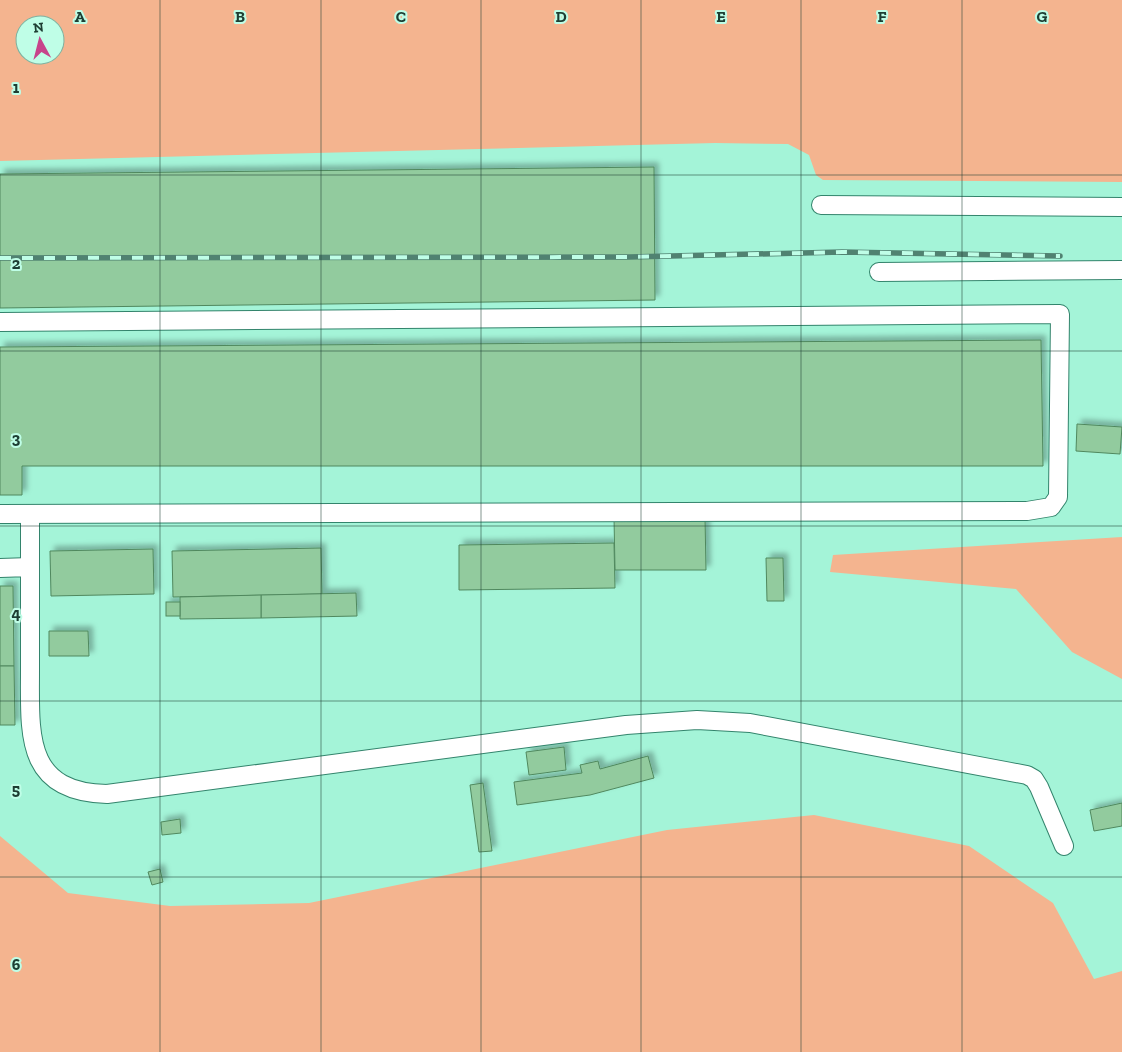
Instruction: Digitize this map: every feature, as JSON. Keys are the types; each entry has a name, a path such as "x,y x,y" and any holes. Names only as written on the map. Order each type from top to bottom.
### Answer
{"street":[{"path":"822,205 1122,207"},
{"path":"879,272 1122,270"},
{"path":"0,322 1060,314 1058,497 1051,507 1027,511 0,514"},
{"path":"30,514 30,714 34,750 51,775 64,786 77,790 107,794 626,725 697,720 750,722 1027,775 1034,779 1039,788 1064,846"},
{"path":"0,568 30,567"}],"shaded area":[{"path":"0,0 1122,0 1122,182 823,180 816,175 809,155 788,144 715,143 0,161"},
{"path":"1122,537 1122,679 1072,652 1016,589 830,572 833,555"},
{"path":"814,815 969,846 1053,903 1094,979 1122,971 1122,1052 0,1052 0,836 68,893 170,906 309,903 667,830"}],"building":[{"path":"654,167 655,300 0,308 0,174"},
{"path":"1041,340 1043,466 22,466 22,495 0,495 0,347"},
{"path":"1077,424 1122,427 1120,454 1076,451"},
{"path":"705,517 706,570 615,570 614,518"},
{"path":"614,543 615,588 459,590 459,545"},
{"path":"321,548 322,594 173,597 172,551"},
{"path":"153,549 154,594 51,596 50,551"},
{"path":"766,558 783,558 784,601 767,601"},
{"path":"0,586 13,586 14,666 0,666"},
{"path":"356,593 357,616 261,618 261,595"},
{"path":"261,595 261,618 180,619 180,597"},
{"path":"166,602 180,602 180,616 166,616"},
{"path":"49,631 88,631 89,656 49,656"},
{"path":"0,666 14,666 15,725 0,725"},
{"path":"564,747 566,770 529,775 526,752"},
{"path":"648,756 654,778 590,795 517,805 514,782 582,773 580,765 598,761 600,769"},
{"path":"483,783 492,851 479,852 470,785"},
{"path":"1122,803 1122,826 1094,831 1090,810"},
{"path":"180,819 181,833 162,835 161,822"},
{"path":"160,869 163,882 152,885 148,872"}],"railway":[{"path":"0,258 629,257 842,252 1060,256"}]}
